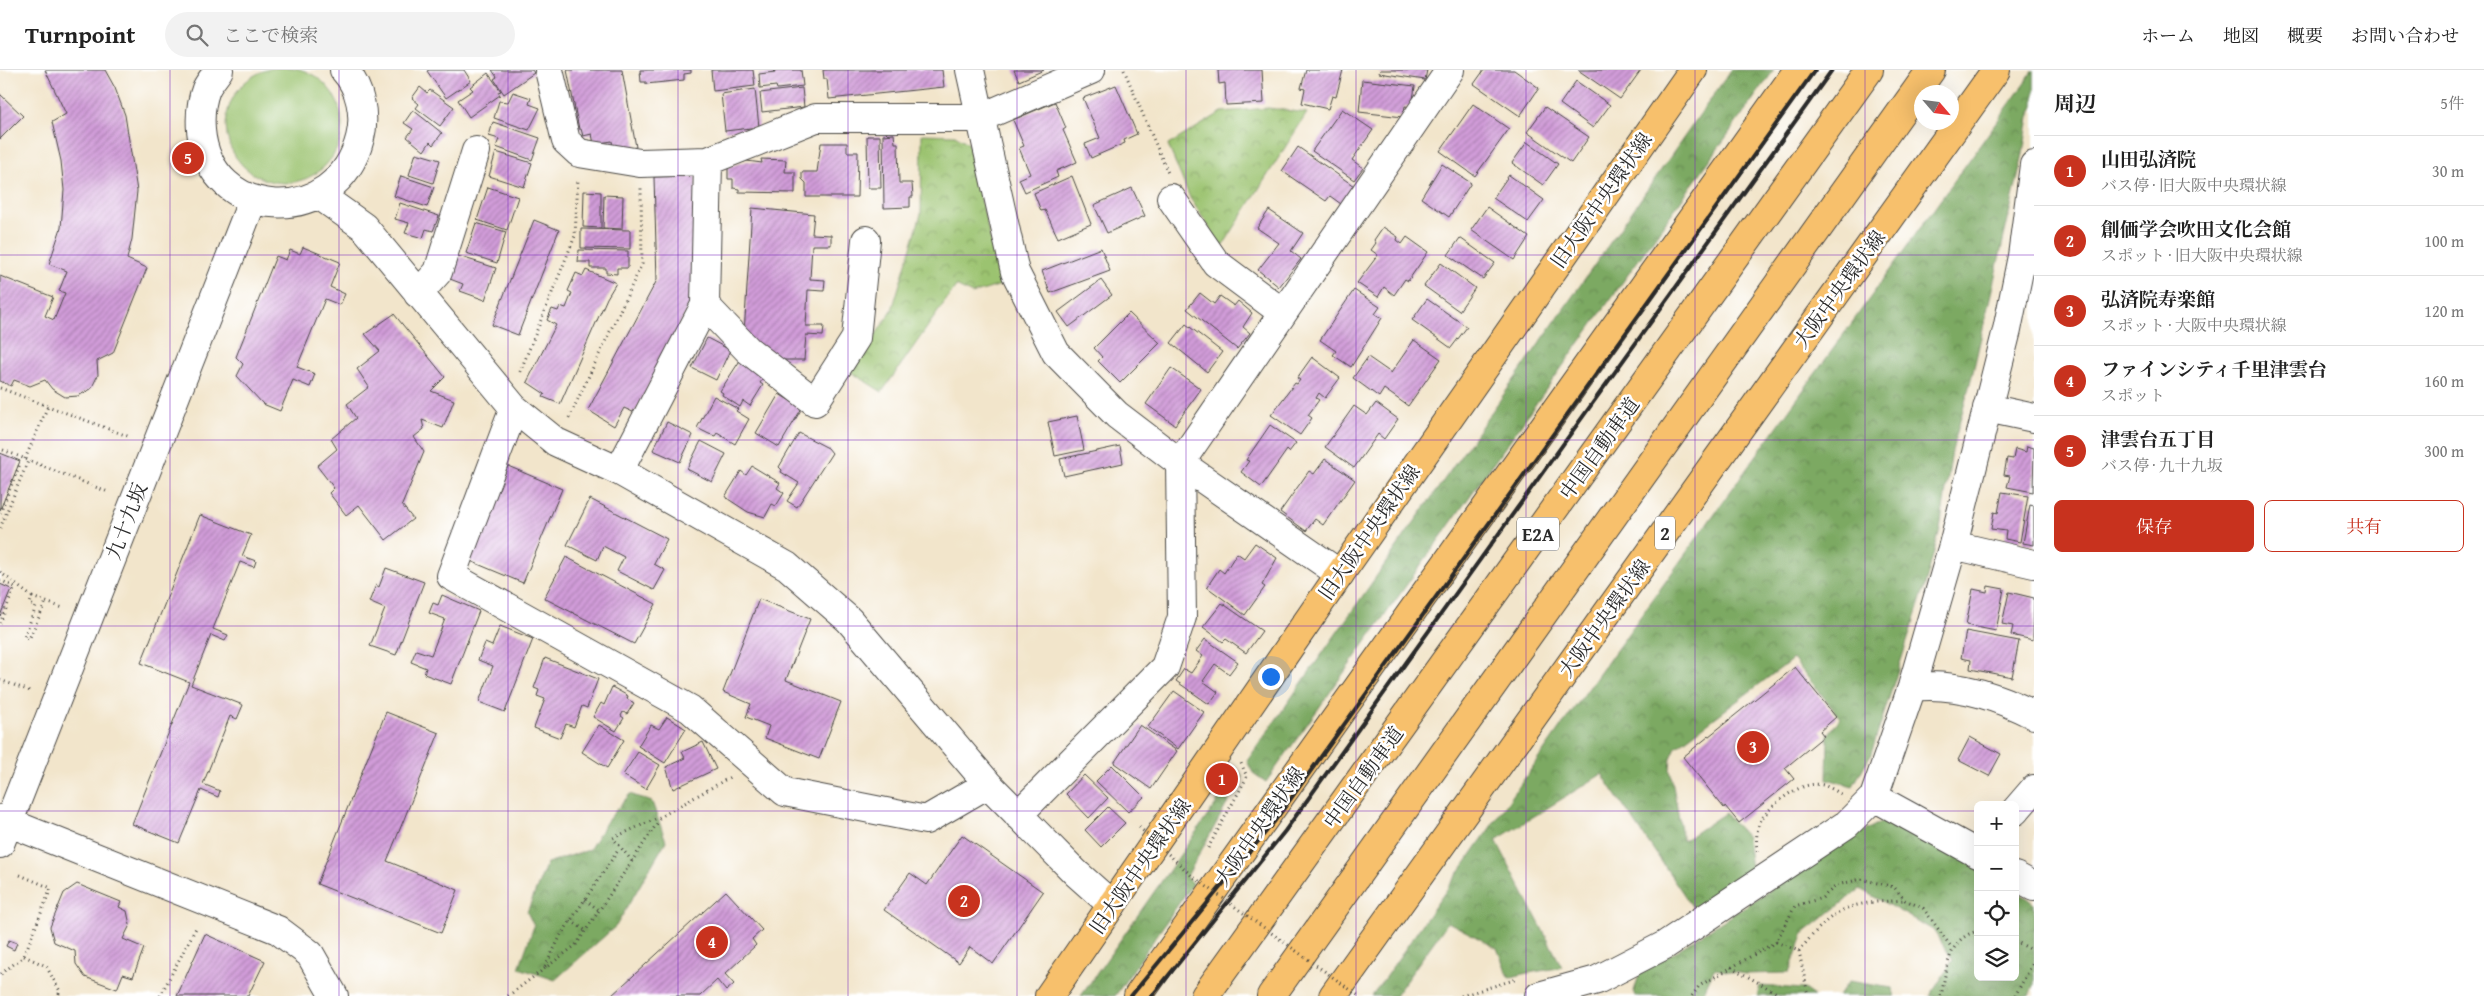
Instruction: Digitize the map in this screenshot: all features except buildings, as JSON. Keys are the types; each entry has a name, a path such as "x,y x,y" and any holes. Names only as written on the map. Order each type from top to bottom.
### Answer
{"main road":[{"name":"旧大阪中央環状線","path":"1049,996 1340,574 1692,70"},
{"name":"大阪中央環状線","path":"1138,996 1798,70"},
{"name":"中国自動車道","path":"1205,996 1869,70"},
{"name":"E2A","path":"1271,996 1931,70"},
{"name":"大阪中央環状線","path":"1333,996 1996,70"}],"street":[{"path":"219,70 206,89 200,116 202,144 213,168 230,187 253,200 275,204 298,203 319,195 341,178 356,155 363,128 360,101 350,72"},
{"path":"549,70 566,141 579,154 640,163 708,161 816,118 980,118 1091,70"},
{"path":"970,70 1015,272 1056,353 1117,415 1180,463 1340,574"},
{"path":"1018,814 1164,667 1182,617 1180,463 1450,70"},
{"path":"418,294 438,272 476,152"},
{"path":"618,471 705,305 708,161"},
{"path":"1531,987 1603,988 1847,824 1868,802 1912,687 1953,545 2007,330 2028,258 2034,165"},
{"path":"319,195 364,227 514,408 556,442 618,471 787,566 849,620 988,784 1076,872 1112,904"},
{"path":"1171,198 1216,263 1283,313"},
{"name":"九十九坂","path":"3,829 253,200"},
{"path":"705,305 748,350 815,402 856,338 866,240"},
{"path":"514,408 451,576 690,709 785,792 926,820 988,784"},
{"path":"1987,408 2034,418"},
{"path":"1953,545 2034,564"},
{"path":"1912,687 1935,684 2002,699 2034,715"},
{"path":"2019,807 2034,790"},
{"path":"1868,802 1974,853"},
{"path":"3,829 278,930 310,954 334,996"},
{"path":"2019,878 2034,886"}],"path":[{"path":"1124,70 1172,182 1171,198"},
{"path":"517,380 575,236 579,154"},
{"path":"567,423 642,264 640,163"},
{"path":"0,388 130,437"},
{"path":"0,528 48,406"},
{"path":"3,450 108,492"},
{"path":"0,513 20,464"},
{"path":"0,572 32,597 63,608"},
{"path":"0,580 15,587 0,623"},
{"path":"32,597 30,604 36,607 24,637 29,639 46,602"},
{"path":"0,680 30,691"},
{"path":"1206,851 1247,777 1240,758"},
{"path":"632,861 619,849 613,838 662,816 752,765"},
{"path":"1768,877 1757,858 1756,837 1762,818 1787,795 1804,786 1823,785 1868,802"},
{"path":"508,996 576,944 662,816"},
{"path":"1139,827 1192,876 1359,996"},
{"path":"545,968 561,935 619,849"},
{"path":"1192,876 1196,868"},
{"path":"1,974 24,956 51,888 20,875"},
{"path":"1692,996 1699,986 1776,942 1795,906 1822,898 1837,886 1861,880 1894,887 1905,900 1923,908 1952,948"},
{"path":"585,900 599,910"},
{"path":"1799,951 1838,912 1862,904 1905,900"},
{"path":"160,996 200,919"},
{"path":"571,921 586,931"},
{"path":"1941,996 1952,948 1968,933 1974,932"},
{"path":"1776,942 1799,951"},
{"path":"2019,943 2034,951"},
{"path":"1799,951 1809,995 1803,996"},
{"path":"24,956 46,966 60,991 58,996"},
{"path":"2015,996 2034,961"},
{"path":"1731,967 1782,996"},
{"path":"1460,996 1531,987"}],"green space":[{"path":"284,67 306,71 325,84 338,103 342,125 338,147 325,166 306,179 284,183 262,179 243,166 230,147 226,125 230,103 243,84 262,71"},
{"path":"1731,70 1774,70 1266,782 1253,773 1247,761"},
{"path":"2034,70 2034,106 2029,117 2023,154 1973,372 1952,451 1940,529 1924,589 1871,754 1853,786 1827,779 1828,735 1840,718 1793,659 1676,747 1671,758 1670,769 1683,841 1725,813 1747,837 1751,869 1693,908 1602,774 1496,840 1562,967 1509,978 1497,948 1448,922 1395,996 1372,996 1560,728"},
{"path":"1268,108 1307,113 1222,247 1190,198 1168,145 1222,112"},
{"path":"922,134 955,135 968,143 1001,285 972,294 956,286 882,392 851,372 892,310 921,214"},
{"path":"1239,771 1242,777 1186,878 1193,883 1115,996 1081,996"},
{"path":"630,794 652,802 666,841 616,926 555,980 519,968 534,926 527,912 547,863 589,850 607,821"},
{"path":"1883,821 1974,858 1974,981 2019,981 2019,892 2034,904 2034,985 2030,996 1930,996 1953,960 1933,930 1860,889 1804,933 1789,973 1746,974 1714,969 1702,996 1636,996 1634,991 1639,975 1851,838"},
{"path":"1849,981 1892,988 1895,996 1838,996"},
{"path":"1760,986 1804,989 1814,996 1757,996"}],"railway":[{"path":"1131,996 1274,822 1815,70"},
{"path":"1152,996 1285,831 1832,70"}],"place":[{"name":"津雲台五丁目","path":"188,158"},
{"name":"弘済院寿楽館","path":"1753,747"},
{"name":"山田弘済院","path":"1222,779"},
{"name":"創価学会吹田文化会館","path":"964,901"},
{"name":"ファインシティ千里津雲台","path":"712,942"}]}
